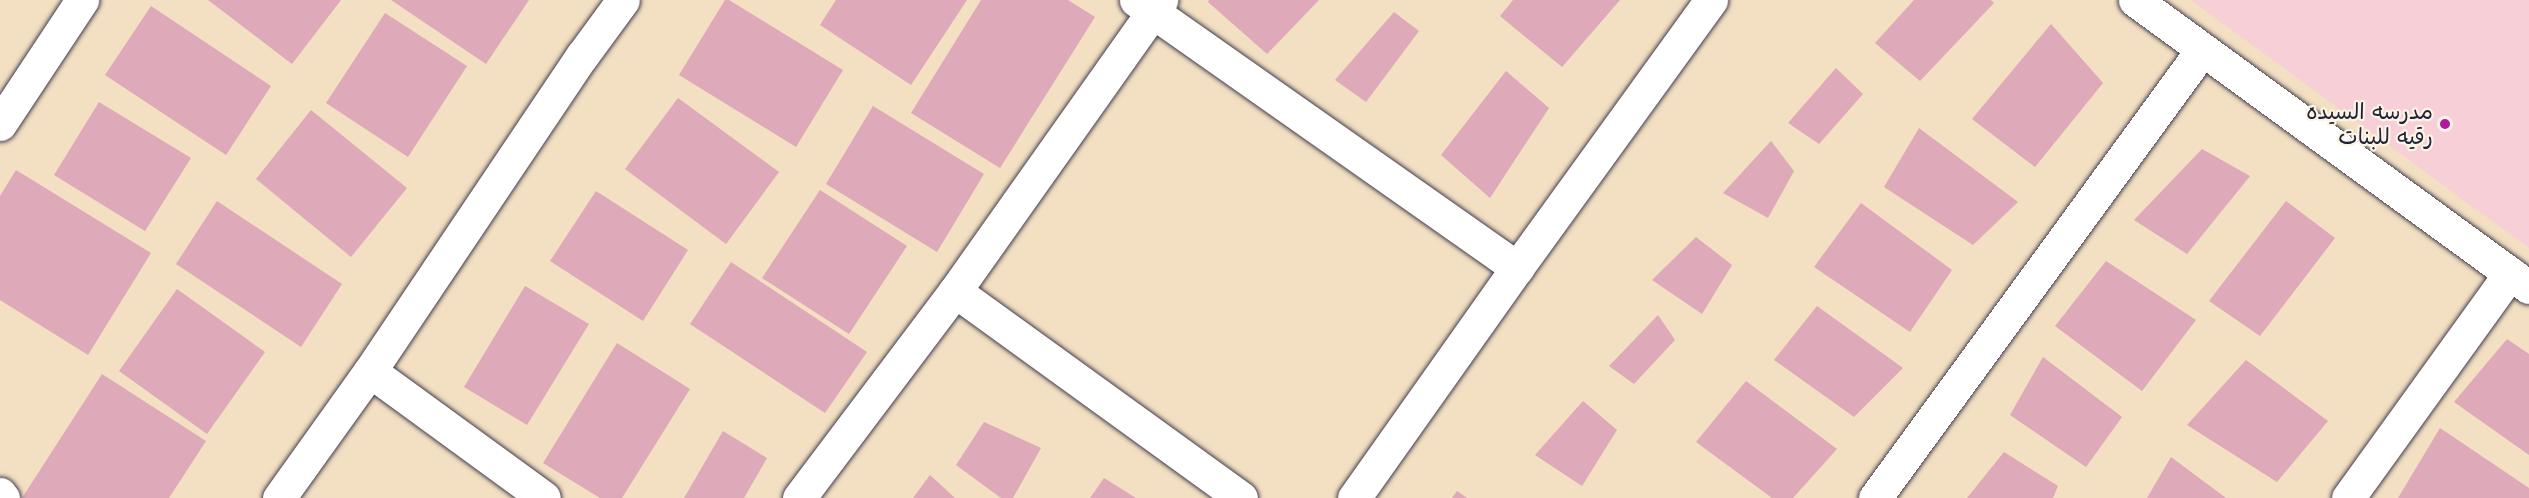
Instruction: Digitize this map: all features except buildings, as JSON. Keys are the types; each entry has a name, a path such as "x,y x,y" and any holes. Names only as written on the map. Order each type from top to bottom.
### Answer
{"street":[{"path":"0,124 82,0"},
{"path":"279,498 370,371 582,56 623,0"},
{"path":"1354,498 1516,268 1711,0"},
{"path":"2135,0 2519,280 2348,498"},
{"path":"799,498 955,291 1150,4 1516,268"},
{"path":"1875,498 2202,50"},
{"path":"955,291 1241,498"},
{"path":"370,371 540,497"},
{"path":"0,494 3,498"}],"shaded area":[{"name":"مدرسه السيده رقيه للبنات","path":"2191,0 2529,0 2529,248"}],"place":[{"name":"مدرسه السيده رقيه للبنات","path":"2445,124"}]}
